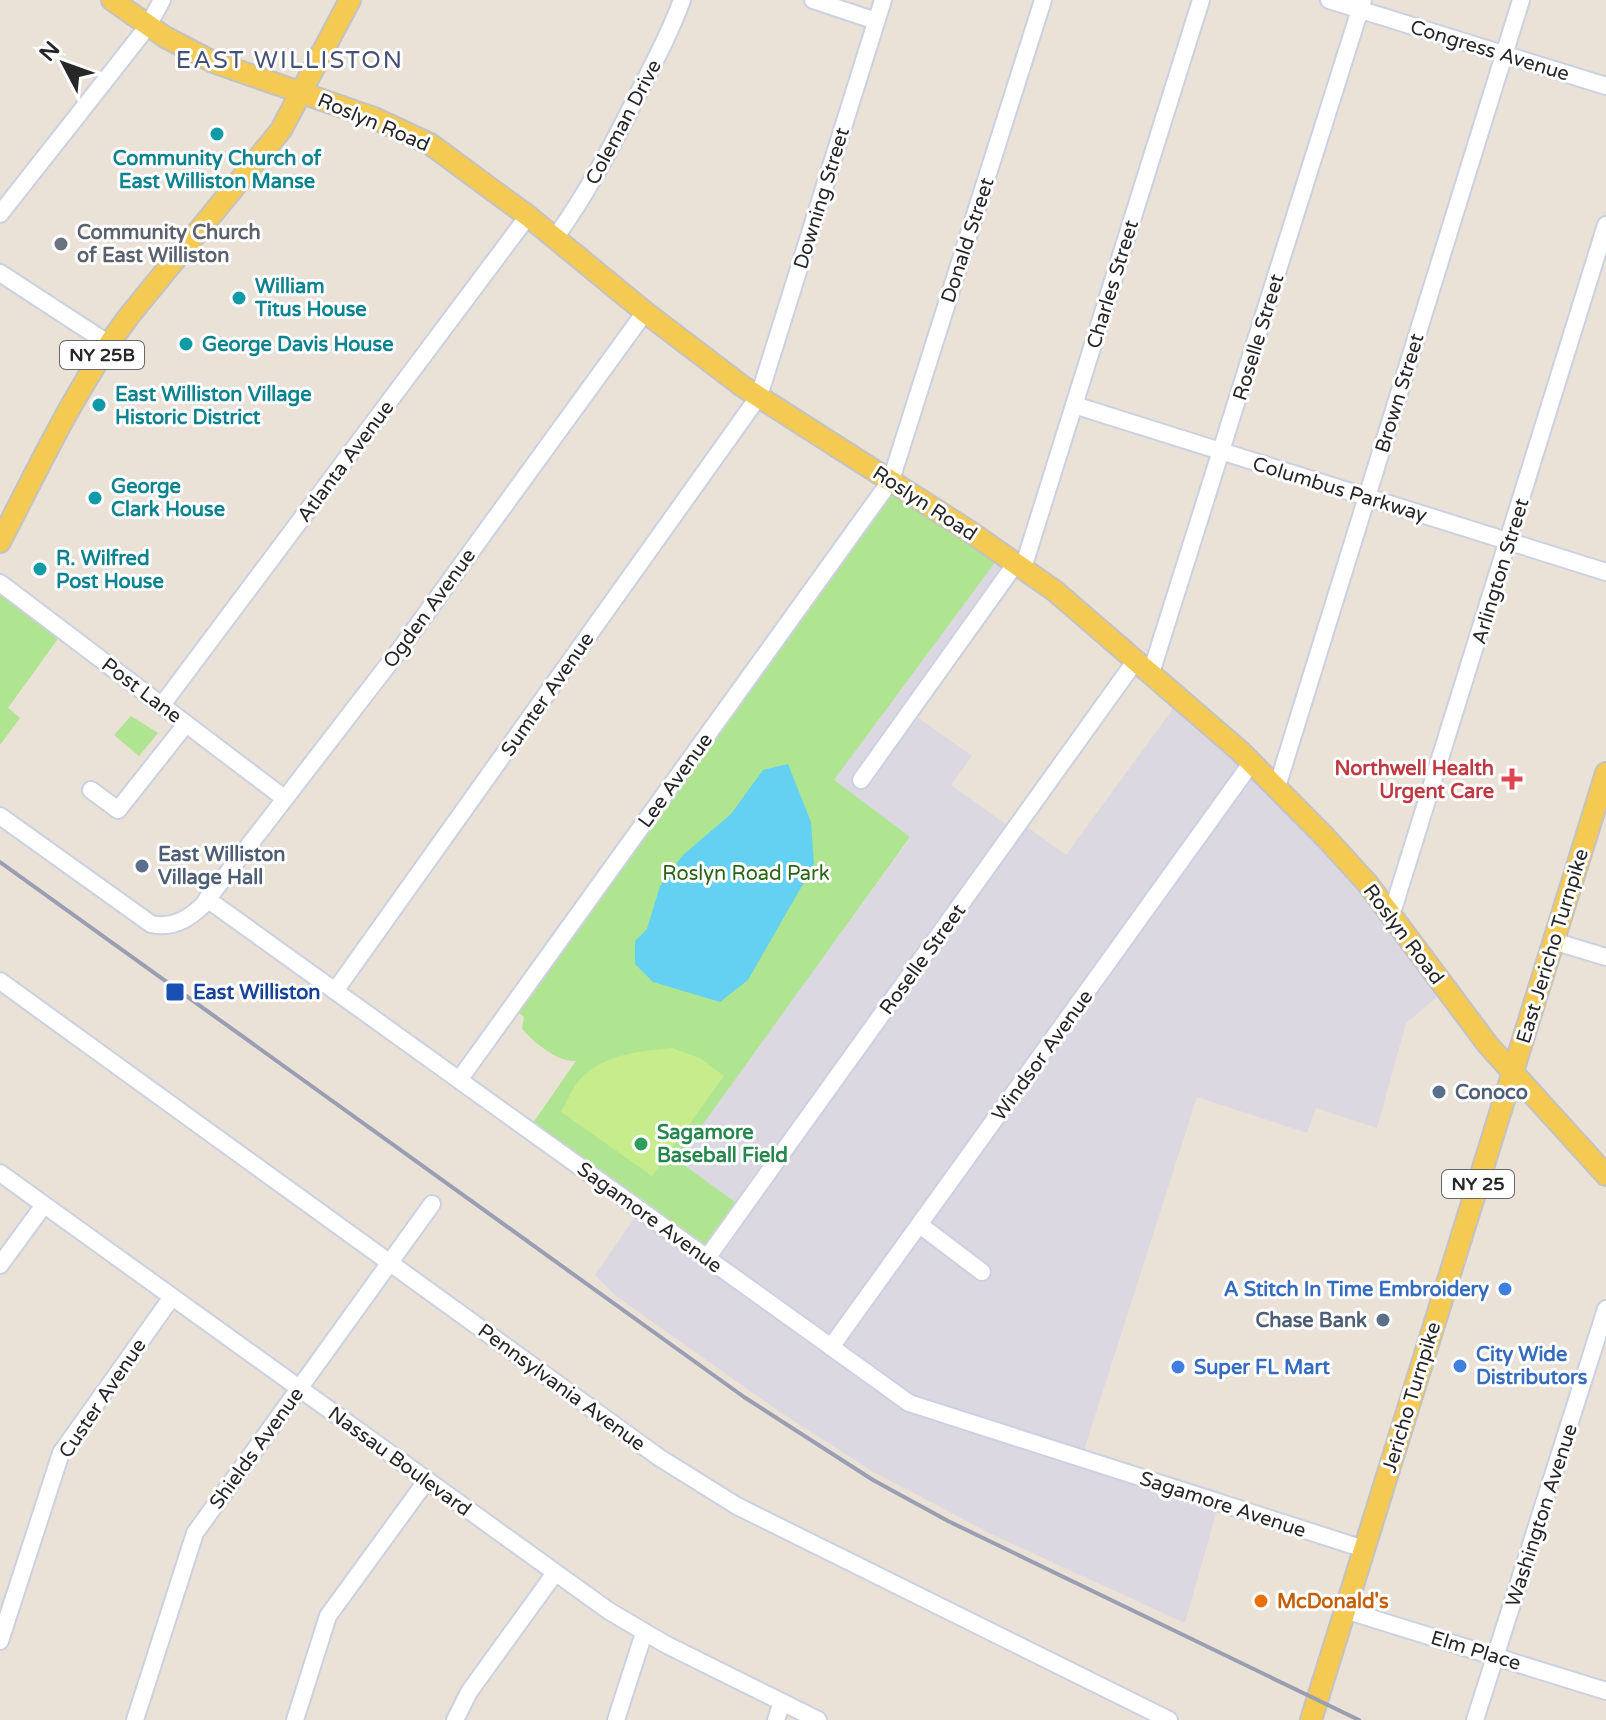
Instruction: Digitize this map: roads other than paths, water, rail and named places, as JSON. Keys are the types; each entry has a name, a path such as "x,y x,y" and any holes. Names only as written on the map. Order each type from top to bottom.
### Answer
{"main road":[{"name":"Roslyn Road","path":"112,0 148,26 224,67 374,118 430,144 528,216 727,375 891,480 1055,591 1252,762 1350,864 1512,1074 1606,1175"},
{"name":"NY 25B","path":"0,542 57,431 109,344 134,309 273,142 303,93 350,0"},
{"name":"East Jericho Turnpike","path":"1512,1074 1604,787"},
{"name":"Jericho Turnpike","path":"1311,1720 1512,1074"}],"street":[{"path":"0,214 148,26 162,0"},
{"name":"Coleman Drive","path":"555,238 600,168 668,36 682,0"},
{"path":"813,0 876,21"},
{"name":"Downing Street","path":"759,396 883,0"},
{"name":"Donald Street","path":"891,480 1043,0"},
{"name":"Charles Street","path":"861,780 1020,565 1074,405 1201,0"},
{"name":"Congress Avenue","path":"1329,0 1361,5 1504,55 1606,86"},
{"name":"Brown Street","path":"1277,787 1521,0"},
{"name":"Roselle Street","path":"707,1258 1144,667 1222,452 1361,5"},
{"name":"Atlanta Avenue","path":"162,705 528,216"},
{"name":"Arlington Street","path":"1391,916 1606,225"},
{"path":"0,273 109,344"},
{"name":"Ogden Avenue","path":"207,899 401,648 645,312"},
{"name":"Sumter Avenue","path":"335,991 759,396"},
{"name":"Columbus Parkway","path":"1074,405 1606,572"},
{"name":"Lee Avenue","path":"459,1080 891,480"},
{"name":"Post Lane","path":"0,583 284,798"},
{"path":"91,790 118,810 186,724"},
{"name":"Windsor Avenue","path":"831,1347 1252,762"},
{"path":"0,816 151,924 168,926 184,920 207,899"},
{"name":"Sagamore Avenue","path":"207,899 915,1406 1364,1549"},
{"path":"1553,941 1606,957"},
{"name":"Pennsylvania Avenue","path":"2,987 660,1458 737,1506 1169,1720"},
{"name":"Nassau Boulevard","path":"0,1173 555,1573 644,1633 818,1720"},
{"name":"Shields Avenue","path":"135,1720 195,1533 432,1204"},
{"path":"0,1265 44,1205"},
{"path":"920,1225 982,1272"},
{"name":"Custer Avenue","path":"0,1641 61,1453 172,1297"},
{"name":"Washington Avenue","path":"1475,1720 1606,1309"},
{"path":"295,1720 328,1616 427,1480"},
{"path":"455,1720 469,1692 555,1573"},
{"name":"Elm Place","path":"1345,1610 1606,1691"},
{"path":"616,1720 644,1633"},
{"path":"776,1720 782,1702"}],"water":[{"path":"788,764 811,822 814,865 748,980 720,1002 653,982 635,964 635,941 647,929 660,886 683,855 731,814 763,770"}],"railway":[{"path":"0,862 744,1397 873,1480 948,1521 1359,1720"}],"place":[{"name":"Community Church of East Williston Manse","path":"217,134"},
{"name":"Community Church of East Williston","path":"61,244"},
{"name":"William Titus House","path":"239,298"},
{"name":"George Davis House","path":"186,344"},
{"name":"East Williston Village Historic District","path":"99,405"},
{"name":"George Clark House","path":"95,498"},
{"name":"R. Wilfred Post House","path":"40,569"},
{"name":"Northwell Health Urgent Care","path":"1512,779"},
{"name":"East Williston Village Hall","path":"142,866"},
{"name":"East Williston","path":"175,992"},
{"name":"Conoco","path":"1439,1092"},
{"name":"Sagamore Baseball Field","path":"641,1144"},
{"name":"A Stitch In Time Embroidery","path":"1505,1289"},
{"name":"Chase Bank","path":"1383,1320"},
{"name":"City Wide Distributors","path":"1460,1366"},
{"name":"Super FL Mart","path":"1178,1367"},
{"name":"McDonald's","path":"1261,1601"}],"district":[{"name":"EAST WILLISTON","path":"290,60"}],"park label":[{"name":"Roslyn Road Park","path":"746,873"}]}
